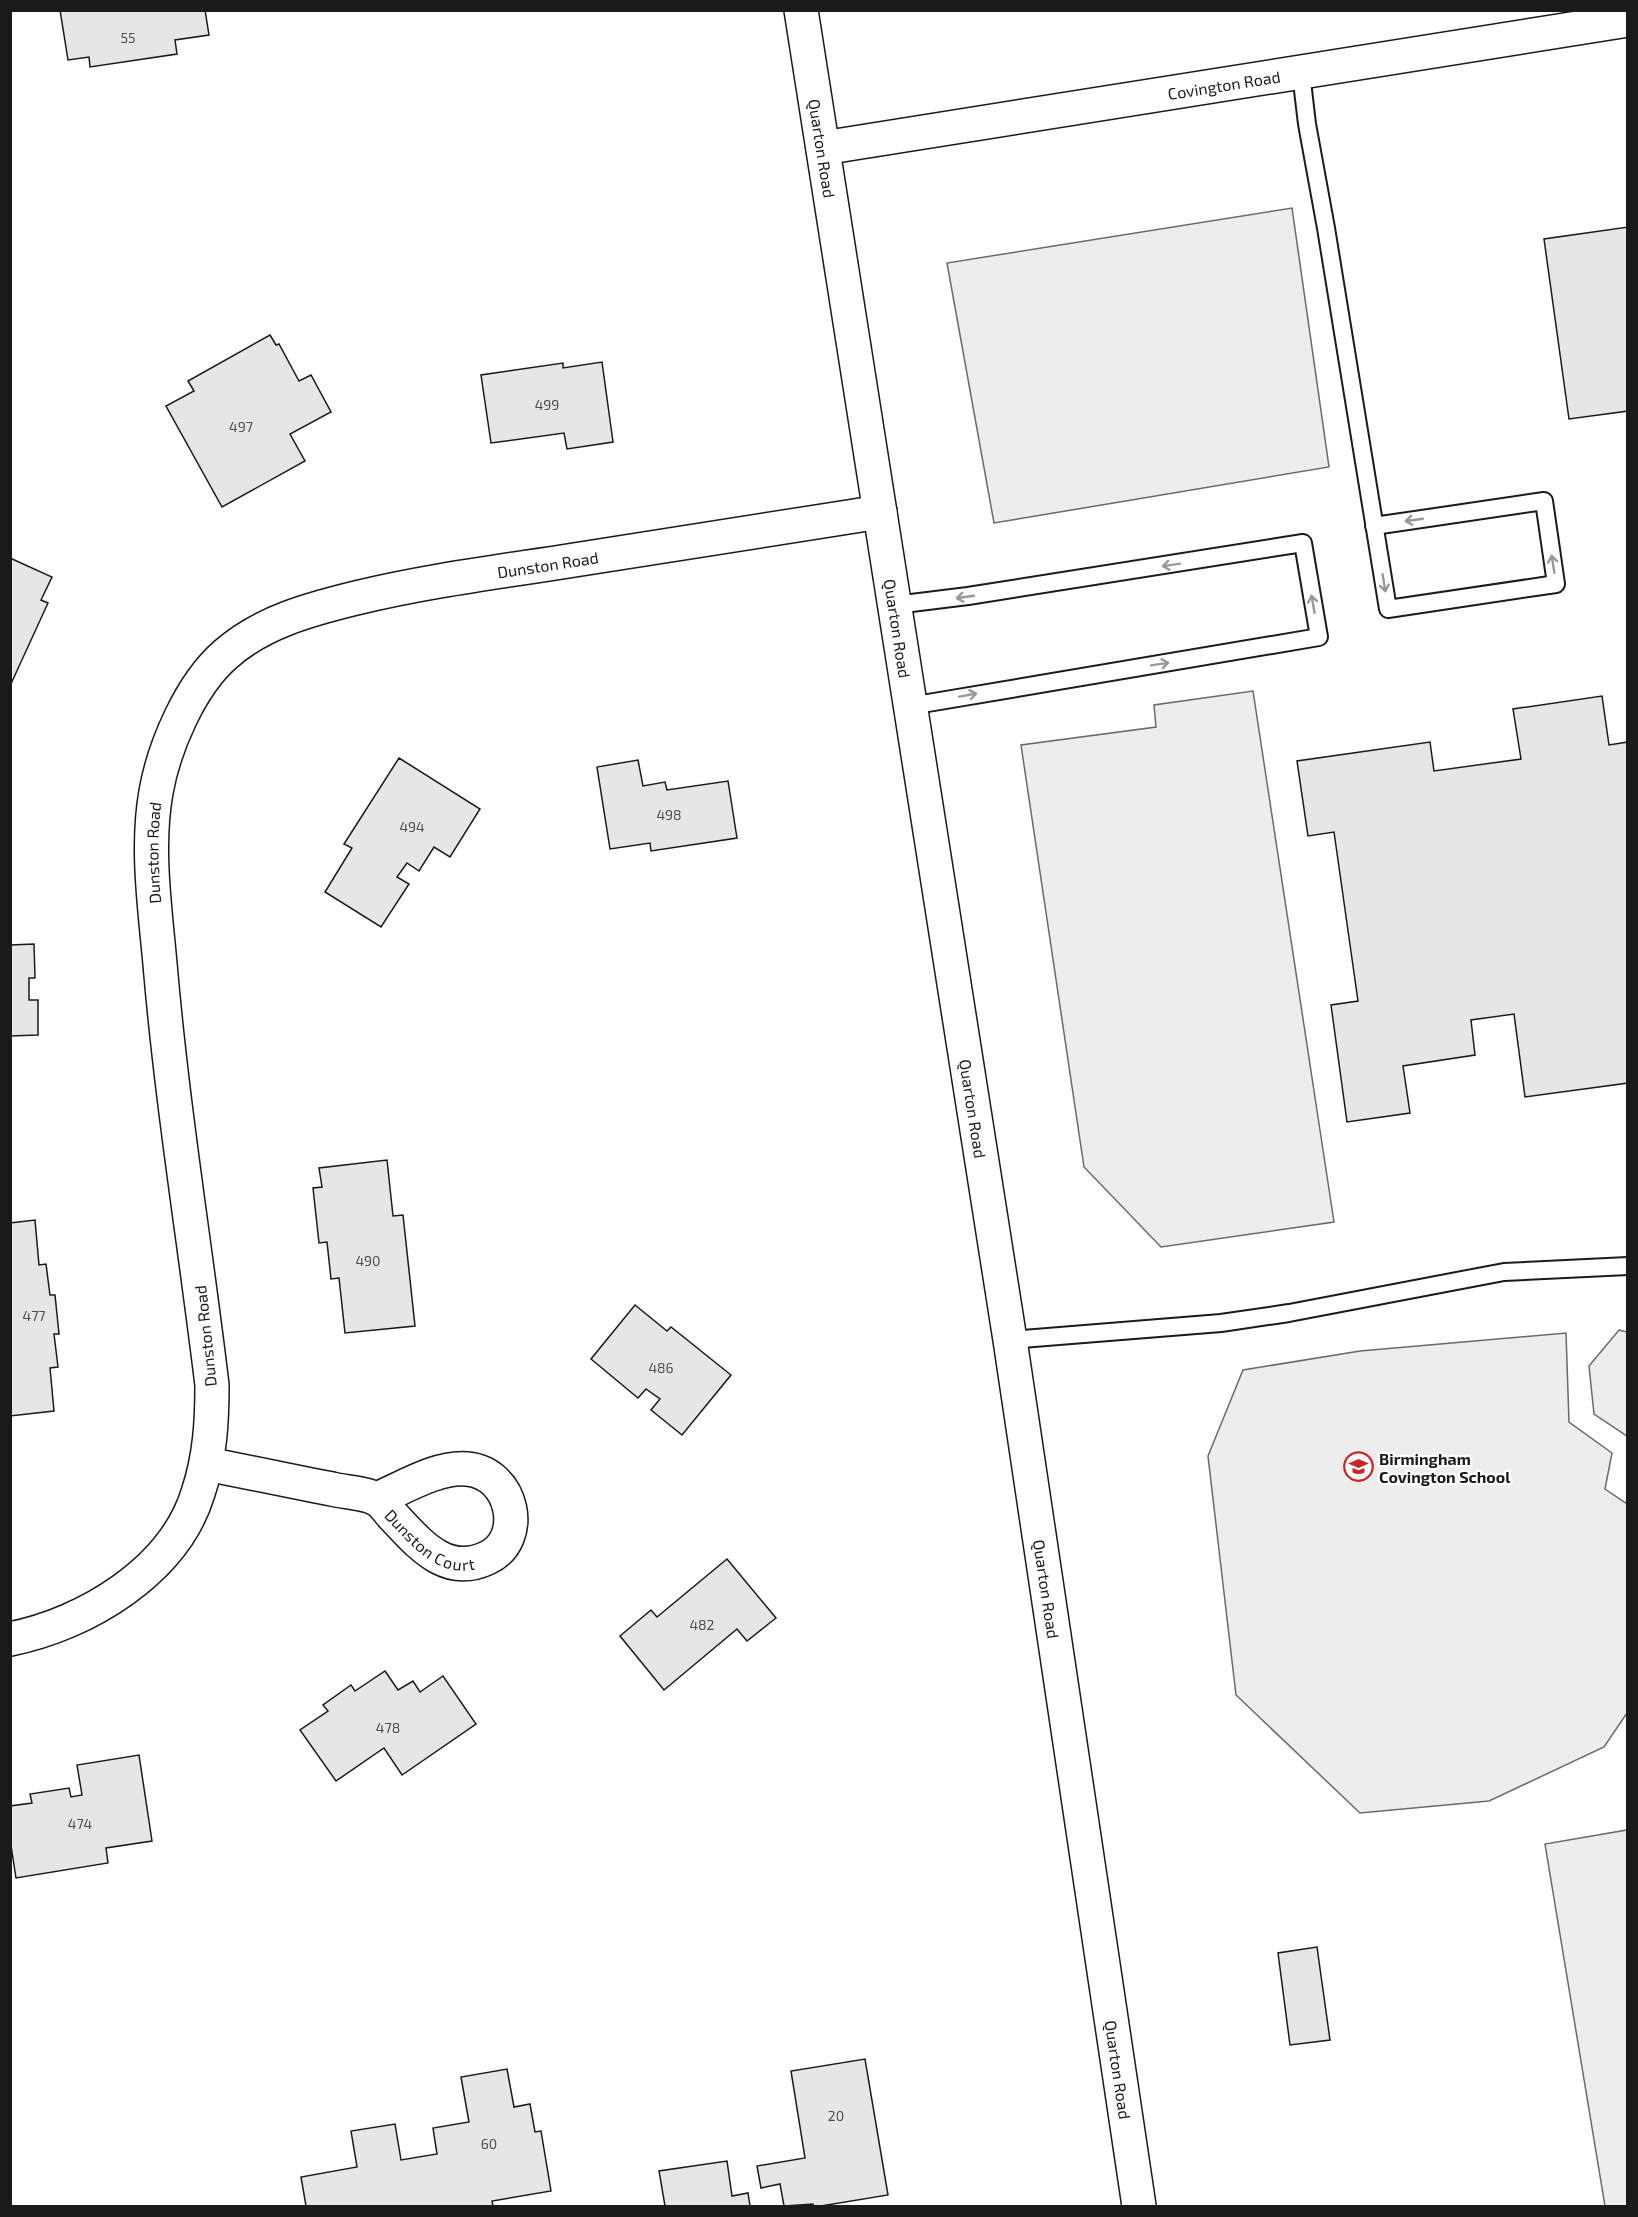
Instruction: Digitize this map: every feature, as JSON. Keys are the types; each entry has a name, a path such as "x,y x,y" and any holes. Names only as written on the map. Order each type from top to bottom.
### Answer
{"street":[{"name":"Quarton Road","path":"801,10 1010,1340 1139,2206"},
{"name":"Covington Road","path":"823,148 1628,20"},
{"name":"Dunston Road","path":"10,1640 64,1622 94,1608 123,1592 151,1569 186,1521 198,1496 207,1464 212,1425 212,1384 164,1012 153,890 152,836 156,792 167,752 183,713 205,674 226,653 252,635 285,618 337,603 434,581 880,512"},
{"name":"Dunston Court","path":"207,1464 377,1499"}],"lane":[{"path":"1301,73 1307,124 1326,228 1374,526 1388,609 1556,584 1544,501 1374,526"},
{"path":"895,605 968,596 1303,543 1319,638 910,706"},
{"path":"1010,1340 1221,1323 1504,1272 1628,1266"}],"shaded area":[{"path":"1292,208 1329,467 994,523 947,263"},
{"path":"1253,691 1334,1222 1161,1247 1084,1167 1021,745 1156,727 1154,705"},
{"path":"1619,1330 1627,1332 1627,1436 1594,1414 1589,1366"},
{"path":"1566,1333 1569,1422 1612,1453 1605,1489 1627,1504 1627,1713 1604,1747 1489,1801 1360,1813 1236,1695 1208,1456 1243,1370 1360,1351"},
{"path":"1627,1830 1627,2206 1605,2206 1545,1844"}],"building":[{"path":"60,10 205,10 209,35 175,40 177,54 90,67 89,57 68,60"},
{"path":"1628,227 1628,411 1569,419 1544,239"},
{"path":"270,335 276,345 279,344 299,381 311,375 331,412 290,434 305,461 222,507 166,406 194,391 188,381"},
{"path":"602,362 613,442 567,449 564,433 491,443 481,375 563,363 563,368"},
{"path":"10,558 52,577 41,600 48,603 10,686"},
{"path":"1602,696 1609,745 1628,742 1628,1083 1525,1097 1514,1014 1471,1020 1475,1055 1403,1066 1410,1113 1347,1122 1331,1005 1358,1001 1334,832 1308,836 1297,761 1430,742 1434,771 1521,759 1513,709"},
{"path":"399,758 480,809 450,857 434,847 419,871 407,863 397,877 409,884 381,927 325,892 352,848 344,844"},
{"path":"638,760 643,786 665,782 667,790 728,781 737,838 651,851 650,843 610,849 597,767"},
{"path":"34,944 35,978 29,978 29,1000 38,1000 38,1035 10,1036 10,945"},
{"path":"387,1160 393,1216 403,1215 415,1326 345,1333 339,1278 331,1279 327,1242 319,1243 313,1188 322,1187 319,1168"},
{"path":"35,1220 39,1265 46,1264 50,1295 55,1295 59,1334 54,1334 58,1367 50,1368 54,1411 10,1416 10,1223"},
{"path":"635,1305 667,1331 671,1327 731,1375 682,1435 651,1410 660,1399 646,1389 638,1398 591,1359"},
{"path":"727,1559 776,1618 747,1641 737,1629 664,1690 620,1636 651,1610 657,1617"},
{"path":"385,1671 398,1690 413,1681 420,1692 443,1676 476,1724 402,1775 384,1748 336,1781 300,1730 328,1711 323,1705 351,1685 355,1691"},
{"path":"139,1755 152,1841 106,1848 108,1863 16,1878 10,1839 10,1806 32,1803 30,1794 69,1788 71,1797 82,1795 77,1765"},
{"path":"1317,1947 1330,2040 1290,2045 1278,1953"},
{"path":"865,2059 888,2195 821,2206 813,2206 813,2204 784,2206 780,2184 761,2188 757,2166 805,2158 791,2071"},
{"path":"507,2069 514,2107 530,2104 535,2132 541,2131 551,2191 492,2201 493,2206 306,2206 301,2177 357,2167 351,2131 395,2124 401,2160 437,2154 433,2128 469,2122 461,2077"},
{"path":"727,2161 732,2196 748,2193 750,2206 665,2206 659,2171"}],"place":[{"name":"Birmingham Covington School","path":"1358,1467"}]}
